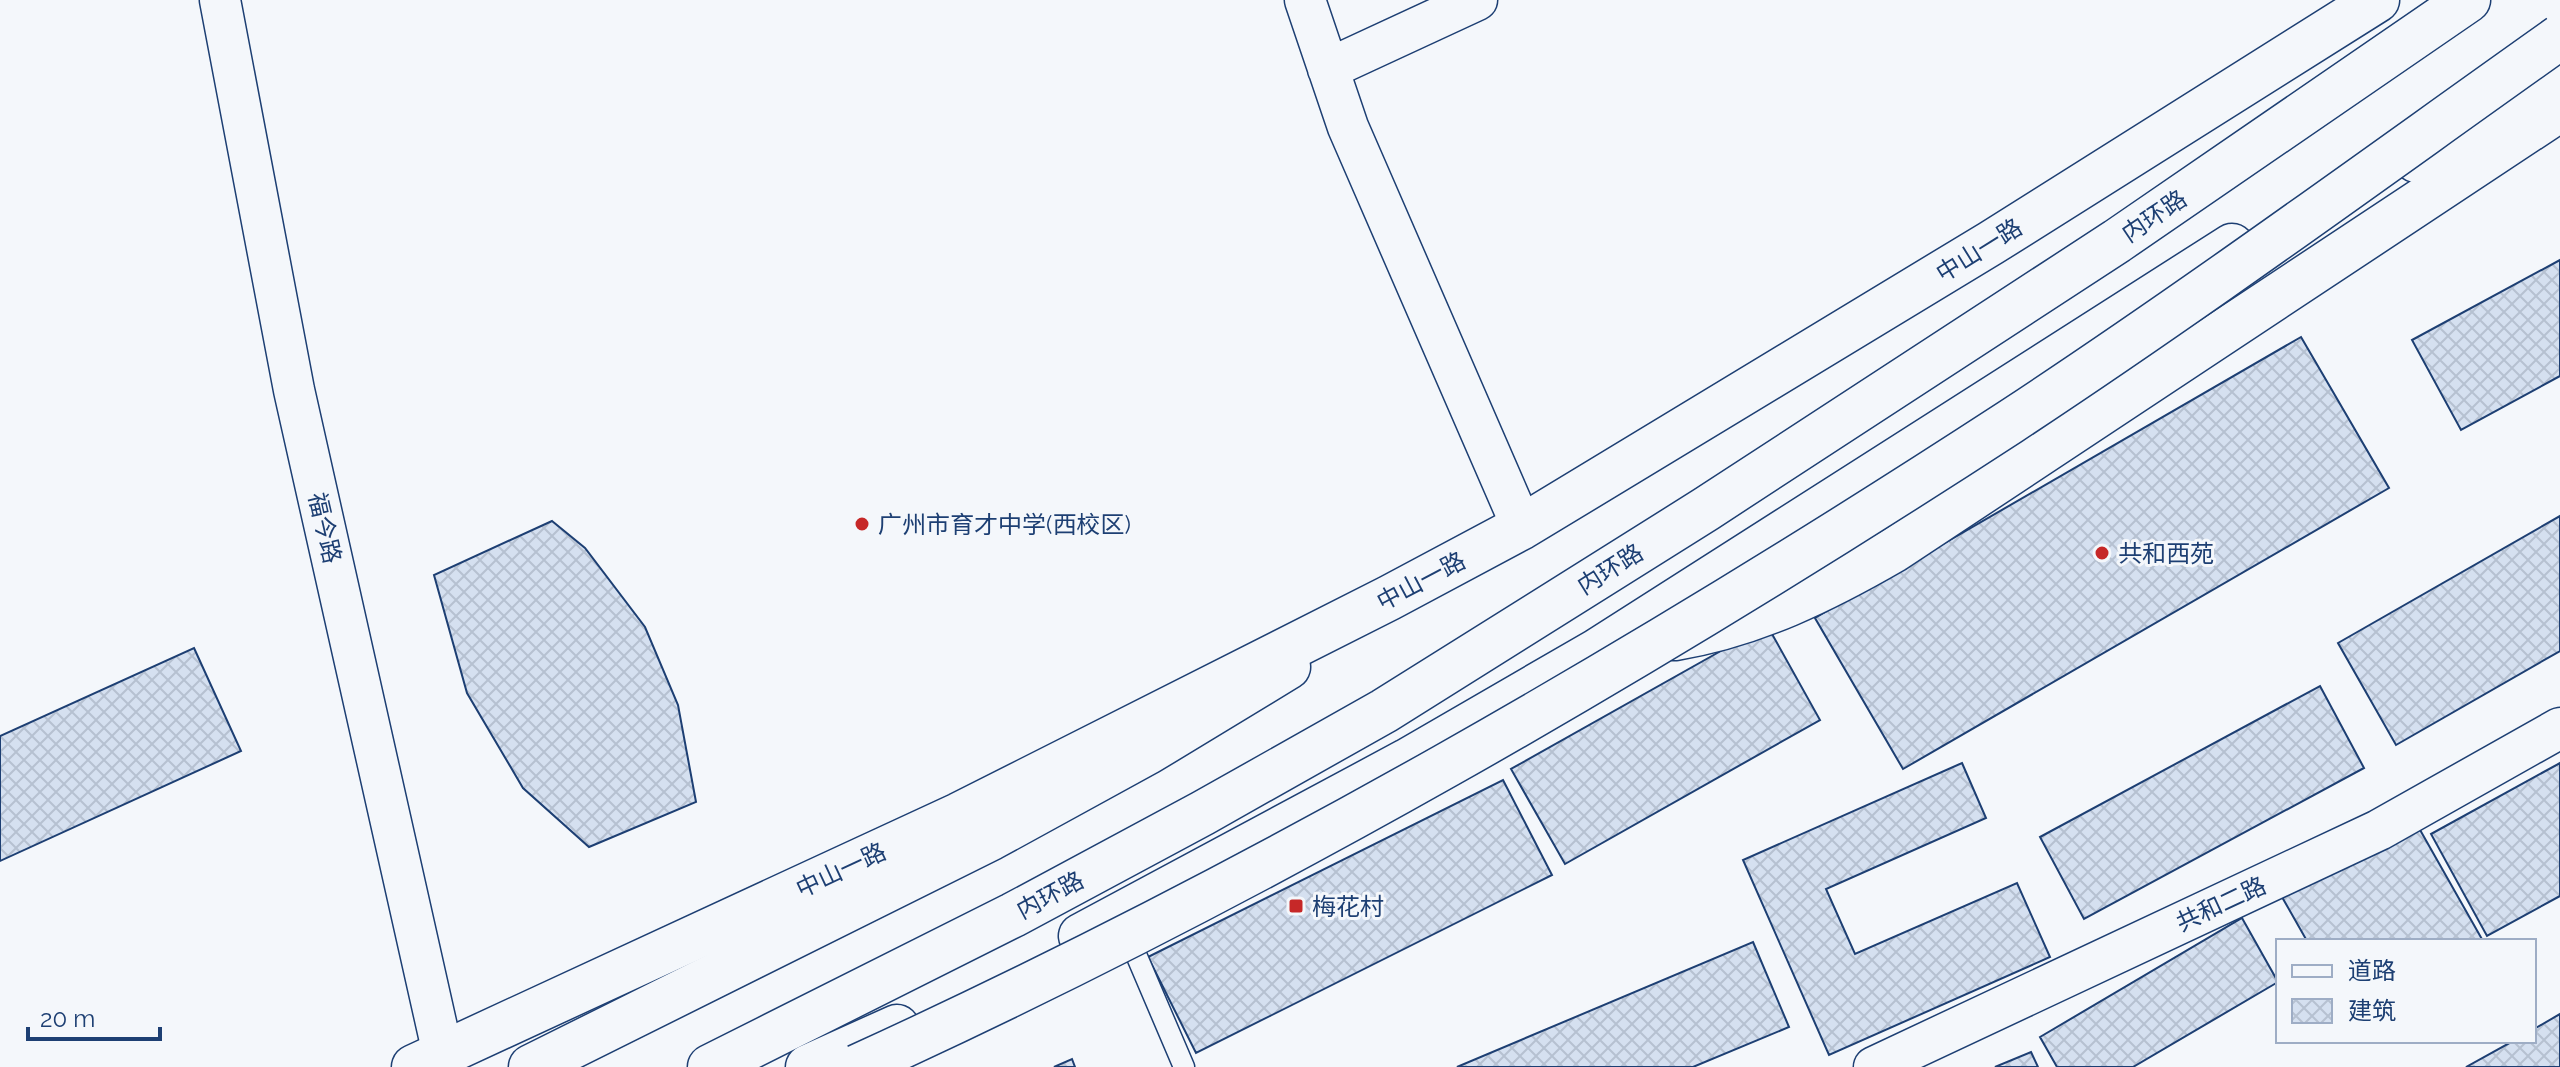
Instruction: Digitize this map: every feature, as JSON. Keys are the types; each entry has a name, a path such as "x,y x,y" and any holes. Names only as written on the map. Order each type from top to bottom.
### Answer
{"main road":[{"name":"中山一路","path":"429,1060 959,815 1389,598 1522,527 1991,243 2377,0"},
{"name":"内环路","path":"710,1067 1013,915 1384,711 1706,509 2117,241 2468,0"},
{"path":"808,1067 941,1006 1119,916 1407,761 1597,651 2019,384 2446,107 2560,26"},
{"path":"857,1067 1073,964 1425,778 1810,550 2014,419 2266,247 2560,37"},
{"path":"2446,107 2560,74"},
{"path":"2266,247 2560,74"},
{"path":"1597,651 1695,635 1787,607 1835,585 1981,494 2560,109"},
{"path":"531,1067 991,838 1258,687 1389,598"}],"street":[{"name":"福今路","path":"220,0 294,390 429,1060"},
{"path":"1305,0 1348,127 1522,527"},
{"path":"1328,69 1477,0"},
{"name":"共和二路","path":"1874,1067 2379,830 2560,728"}],"lane":[{"path":"1119,916 1184,1067"}],"building":[{"path":"2560,260 2560,376 2461,430 2412,340"},
{"name":"共和西苑","path":"2301,337 2389,488 1903,769 1815,618"},
{"path":"2560,516 2560,651 2396,745 2338,643"},
{"path":"552,521 585,548 645,627 678,705 696,802 589,847 523,788 467,693 434,575"},
{"path":"1767,625 1820,720 1565,864 1511,769"},
{"path":"194,648 241,751 0,861 0,736"},
{"path":"2320,686 2364,768 2084,919 2040,837"},
{"path":"1962,763 1986,818 1826,889 1855,954 2017,883 2050,957 1829,1055 1743,860"},
{"path":"2560,763 2560,896 2487,936 2431,834"},
{"path":"1503,780 1552,875 1196,1053 1148,957"},
{"path":"2415,821 2482,939 2306,939 2282,897"},
{"path":"2242,918 2276,978 2276,983 2133,1067 2057,1067 2040,1037"},
{"path":"1753,942 1789,1027 1693,1067 1457,1067"},
{"path":"2560,1014 2560,1067 2466,1067 2509,1043 2536,1043 2536,1028"},
{"path":"2031,1052 2038,1067 1995,1067"},
{"path":"1072,1059 1075,1067 1054,1067"}],"place":[{"name":"广州市育才中学(西校区)","path":"862,524"},
{"name":"共和西苑","path":"2102,553"},
{"name":"梅花村","path":"1296,906"}]}
